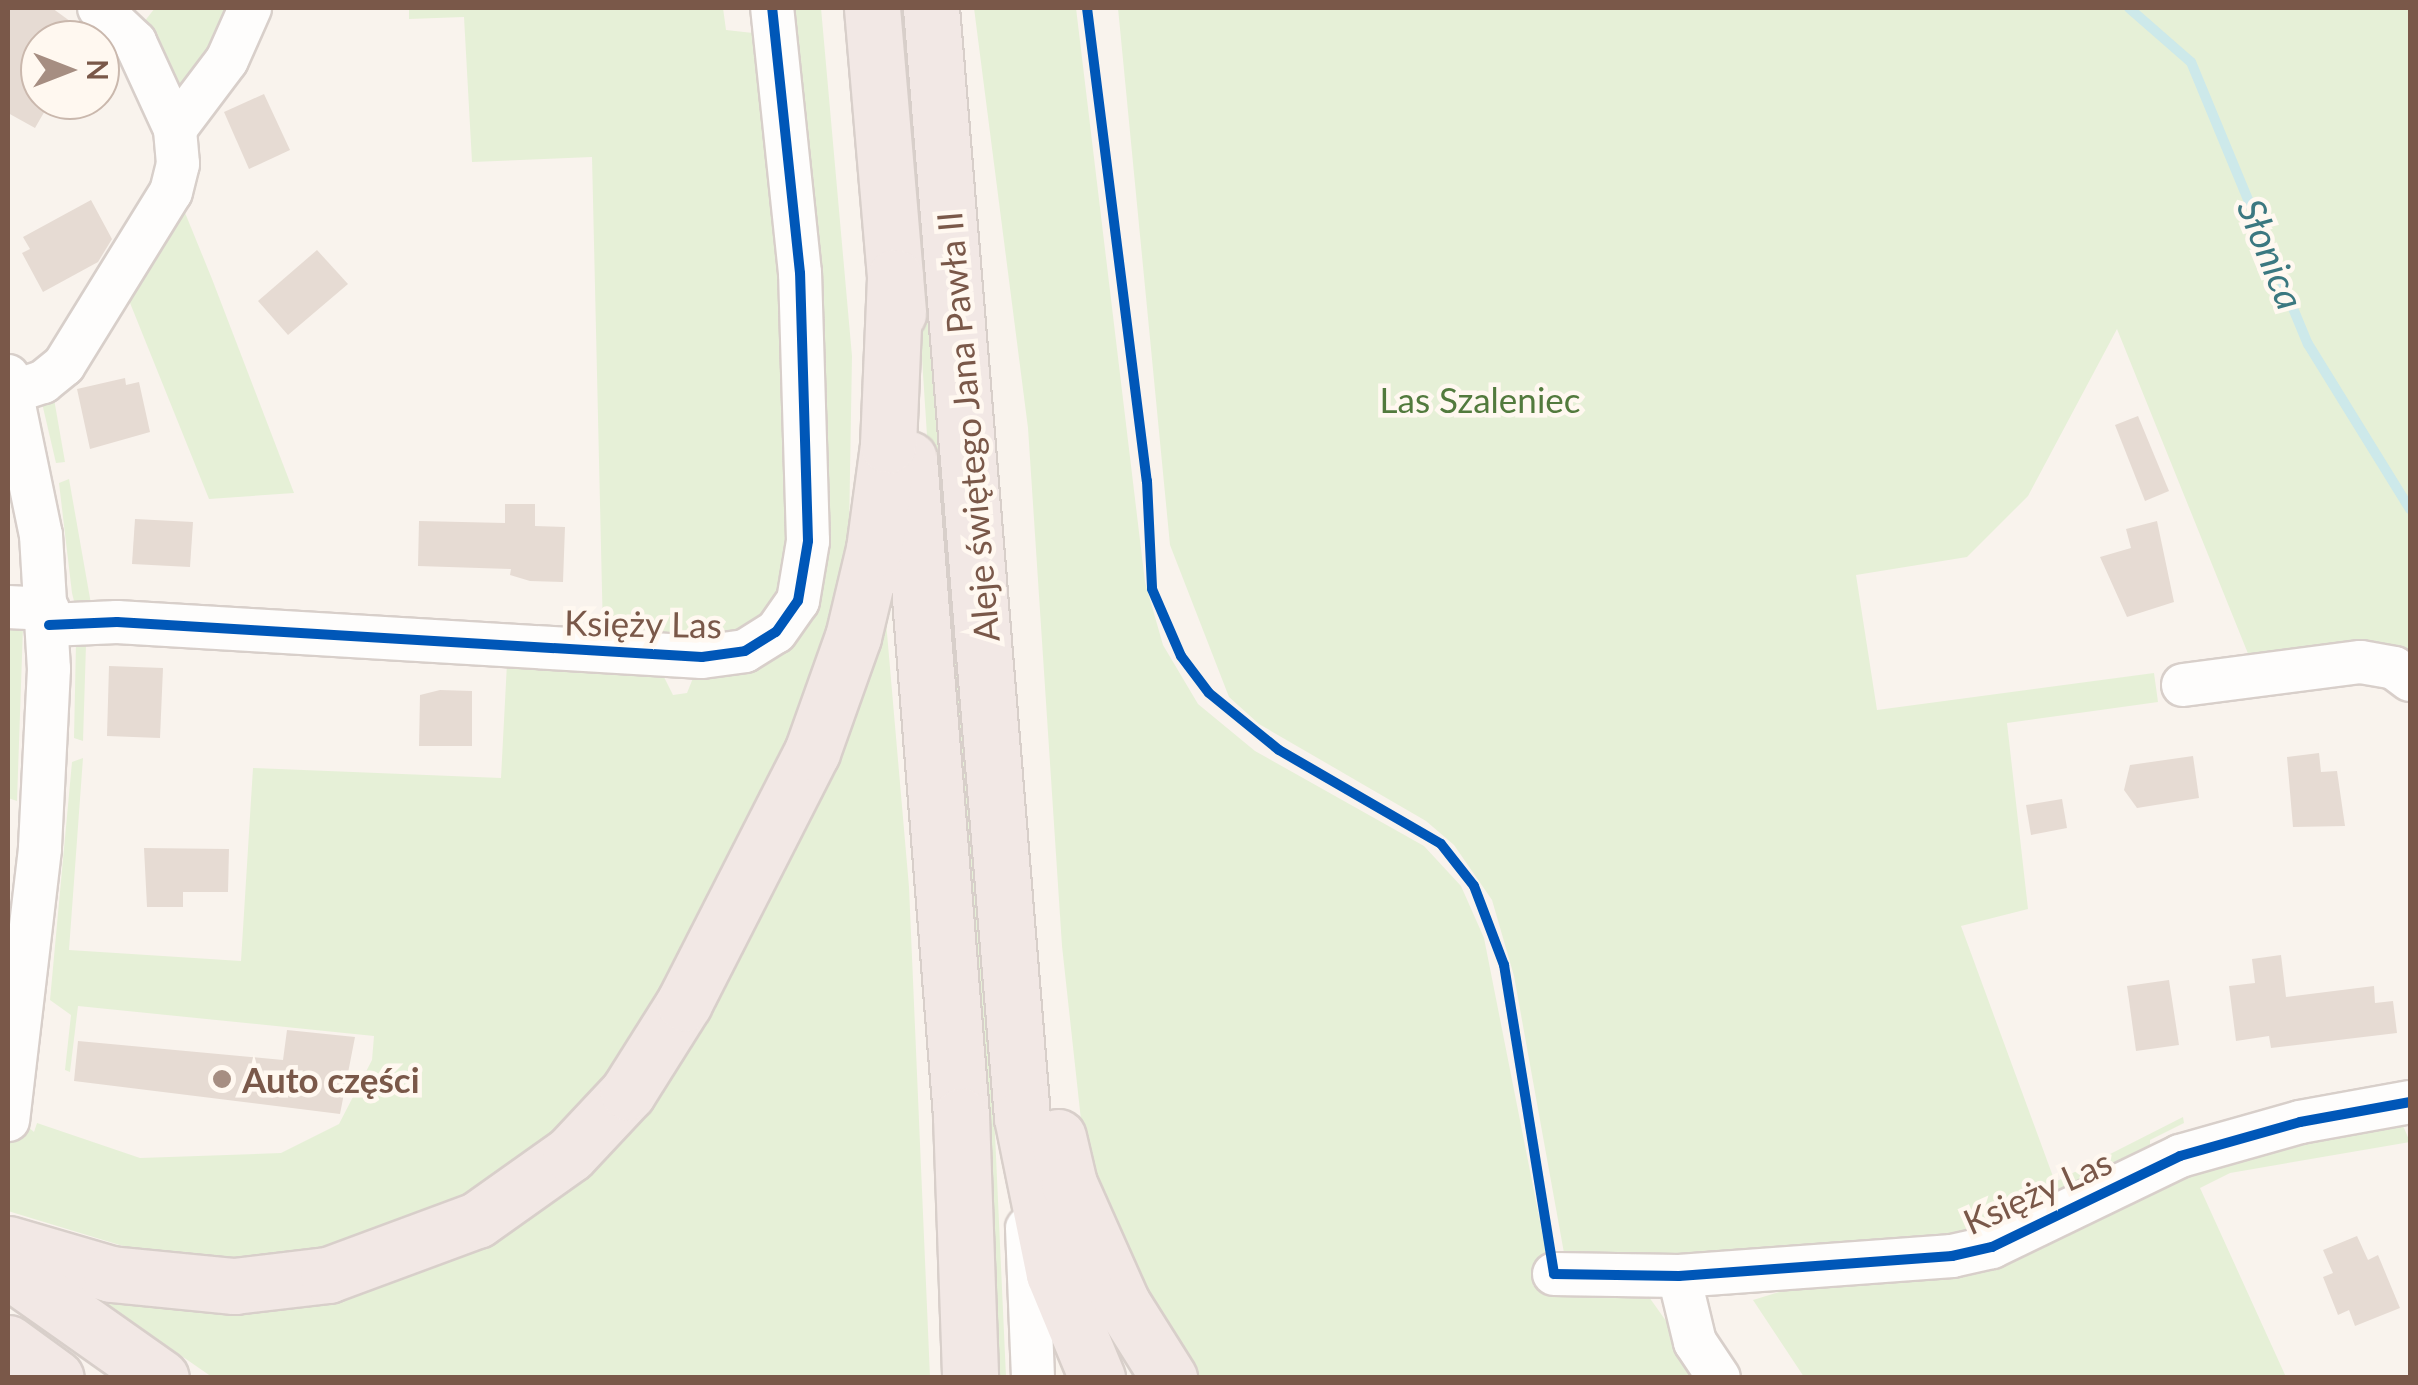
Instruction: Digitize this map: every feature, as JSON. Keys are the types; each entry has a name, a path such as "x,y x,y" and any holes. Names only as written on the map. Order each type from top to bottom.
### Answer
{"highway":[{"name":"Aleje świętego Jana Pawła II","path":"872,8 895,277"},
{"name":"Aleje świętego Jana Pawła II","path":"931,8 1002,847"},
{"path":"8,1244 111,1274 234,1286 328,1275 477,1220 570,1154 605,1117 692,987 812,752 853,637 886,463 895,277"},
{"path":"895,277 961,1116 970,1378"},
{"path":"1002,847 1022,1117 1054,1274 1096,1378"},
{"path":"1002,847 1069,1184 1122,1303 1169,1378"},
{"path":"8,1270 160,1378"},
{"path":"8,1344 56,1378"}],"street":[{"path":"9,1111 16,979 45,790 30,467 10,384 43,382 64,365 171,192 178,164 175,130 135,42 99,8"},
{"path":"175,130 228,60 250,8"},
{"name":"Księży Las","path":"35,614 702,657 745,651 776,632 798,601 808,541 800,273 772,8"},
{"path":"2183,685 2362,662 2394,668 2410,680"},
{"name":"Księży Las","path":"1554,1274 1679,1276 1952,1256 1992,1247 2180,1156 2300,1122 2410,1102"},
{"path":"1022,1117 1033,1378"},
{"path":"1679,1276 1694,1342 1720,1378"}],"green space":[{"path":"155,8 243,8 183,105 136,32"},
{"path":"409,8 723,8 726,30 753,33 769,47 795,569 748,637 603,634 592,157 472,162 464,17 409,19"},
{"path":"782,8 821,8 852,356 849,531 835,608 815,661 828,668 692,948 570,1130 423,1220 326,1250 268,1260 159,1257 8,1211 8,1110 34,1132 37,1123 140,1158 281,1153 339,1124 372,1060 374,1036 78,1006 70,1072 65,1070 71,1015 50,1000 72,762 83,758 69,950 241,961 253,768 501,778 507,663 660,669 673,695 687,693 695,673 795,627"},
{"path":"974,8 1076,8 1145,582 1163,645 1198,704 1255,751 1424,846 1461,886 1484,938 1548,1262 1535,1262 1533,1286 1644,1290 1706,1377 1185,1377 1088,1184 1062,946 1028,428"},
{"name":"Las Szaleniec","path":"1118,8 2410,8 2410,660 2251,661 2117,329 2028,496 1967,557 1856,575 1877,710 2154,673 2158,702 2007,723 2028,909 1961,926 2055,1182 2183,1117 2184,1123 2150,1140 2150,1156 1988,1235 1782,1259 1564,1253 1514,976 1492,900 1454,845 1426,821 1259,724 1229,697 1170,545"},
{"path":"179,198 294,493 209,499 124,288"},
{"path":"939,309 980,803 1006,1377 988,1377 919,312"},
{"path":"53,393 65,462 56,463 42,403"},
{"path":"69,479 91,604 75,605 72,593 59,483"},
{"path":"885,610 909,887 930,1377 212,1377 73,1281 241,1306 597,1151"},
{"path":"8,627 23,627 17,801 8,798"},
{"path":"76,643 86,644 83,741 74,738"},
{"path":"2401,1121 2410,1142 2230,1173 2200,1188 2286,1377 1804,1377 1753,1300 2186,1169"}],"building":[{"path":"8,8 52,8 68,20 20,20 20,120 8,113"},
{"path":"264,94 290,150 249,169 224,112"},
{"path":"21,120 40,120 35,128"},
{"path":"91,200 112,239 98,262 43,292 22,253 30,249 23,237"},
{"path":"317,250 348,284 288,335 258,301"},
{"path":"125,378 126,385 139,382 150,432 90,449 77,389"},
{"path":"2138,416 2169,491 2145,501 2115,425"},
{"path":"505,504 535,504 535,526 565,527 563,582 530,581 510,575 511,569 418,566 419,521 505,523"},
{"path":"135,519 193,522 190,567 132,564"},
{"path":"2157,521 2174,602 2127,617 2100,557 2131,548 2126,529"},
{"path":"109,666 163,668 160,738 107,736"},
{"path":"440,690 472,691 472,746 419,746 420,695"},
{"path":"2319,753 2321,772 2337,771 2345,826 2293,827 2287,757"},
{"path":"2193,756 2199,798 2137,808 2124,790 2130,765"},
{"path":"2062,799 2067,828 2031,835 2026,805"},
{"path":"144,848 229,849 228,892 183,892 183,907 147,907"},
{"path":"2281,955 2286,997 2374,986 2375,1003 2393,1001 2397,1033 2271,1048 2269,1036 2236,1041 2229,986 2255,983 2252,959"},
{"path":"2169,980 2179,1045 2136,1051 2127,986"},
{"name":"Auto części","path":"287,1030 355,1037 340,1114 74,1081 78,1041 283,1060"},
{"path":"2357,1236 2368,1260 2378,1255 2400,1308 2355,1326 2349,1310 2338,1315 2323,1277 2333,1273 2323,1250"}],"waterway":[{"name":"Słonica","path":"2129,8 2191,62 2308,344 2410,509"}],"cycle path":[{"path":"49,625 117,622 702,657 745,651 776,632 798,601 808,541 800,273 772,8"},
{"path":"1087,8 1147,481 1152,589 1181,656 1209,693 1279,750 1441,844 1474,886 1504,965 1554,1274 1679,1276 1952,1256 1992,1247 2180,1156 2300,1122 2410,1102"}],"place":[{"name":"Auto części","path":"222,1079"}]}
